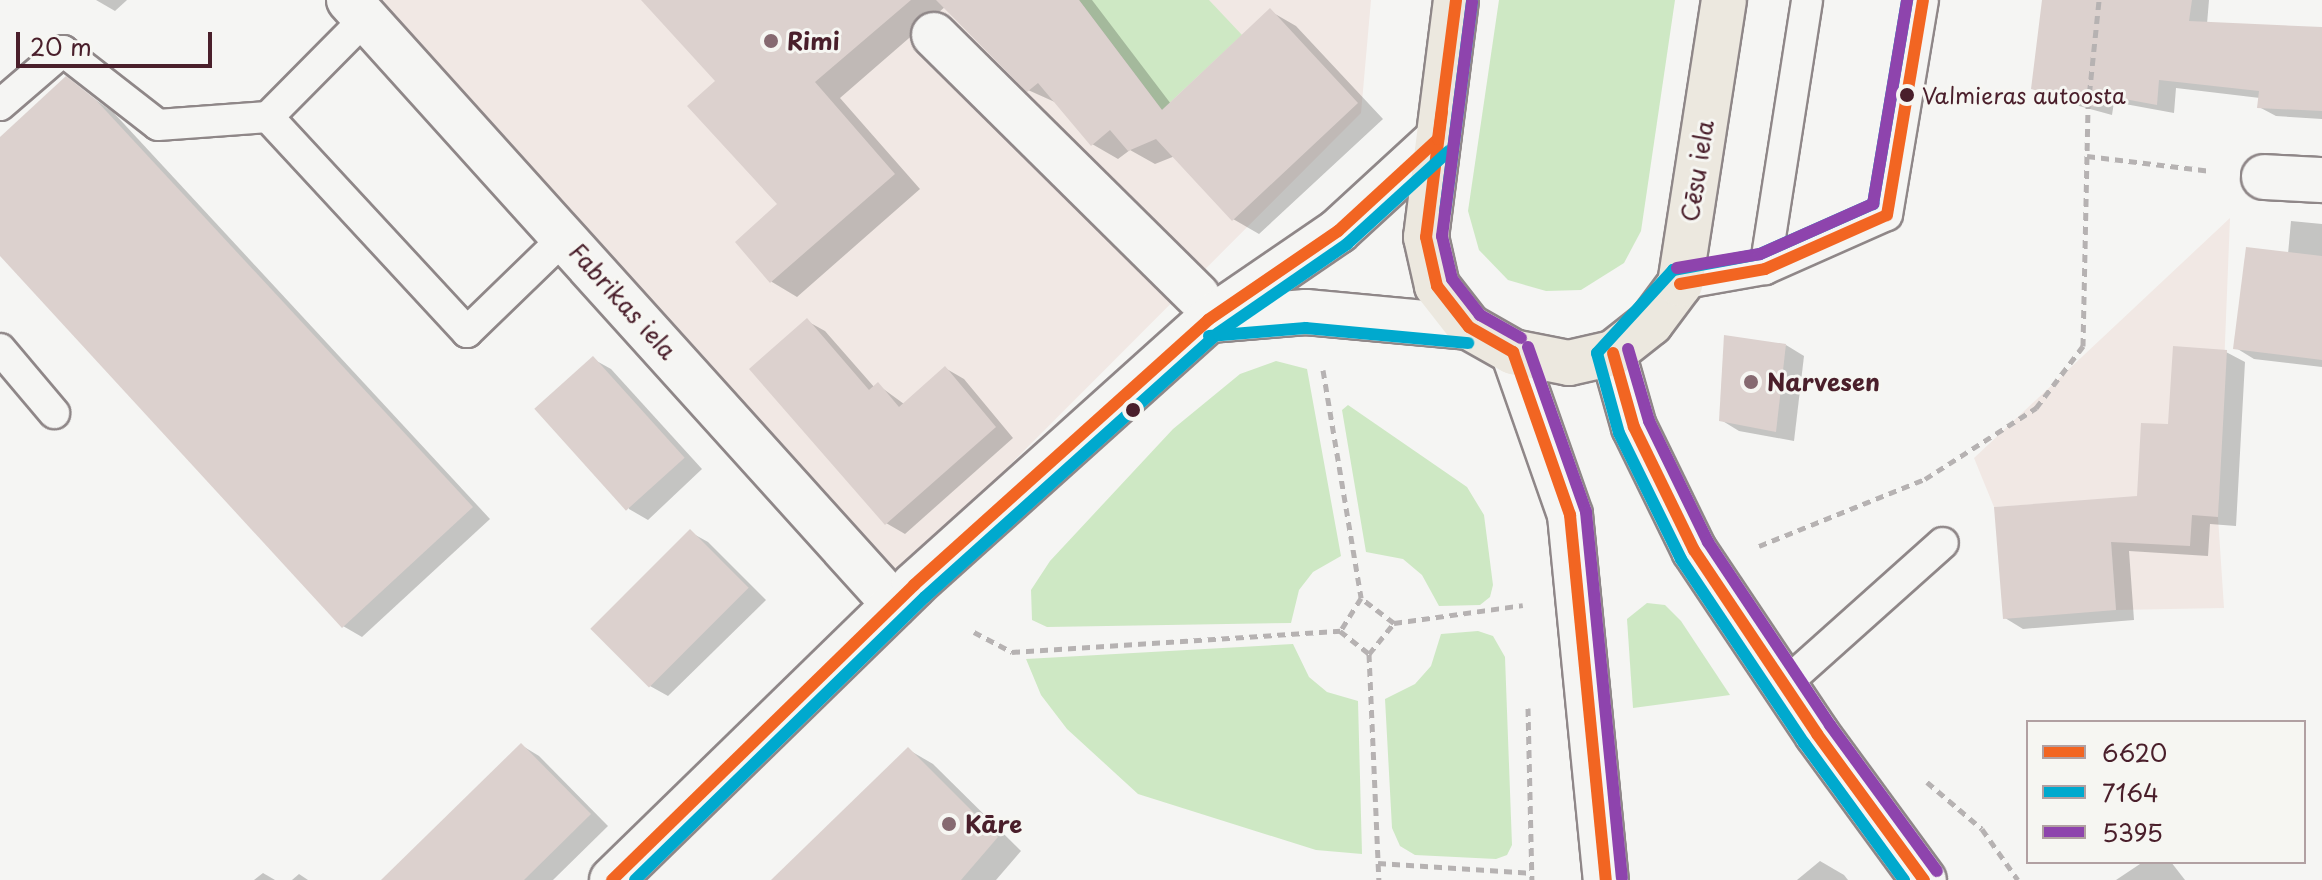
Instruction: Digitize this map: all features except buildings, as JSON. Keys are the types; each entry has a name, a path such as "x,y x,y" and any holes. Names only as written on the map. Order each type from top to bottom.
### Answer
{"main road":[{"name":"Cēsu iela","path":"1456,0 1426,237 1437,286 1469,327 1513,352 1569,363 1613,353 1651,323 1680,284 1724,0"}],"street":[{"name":"Fabrikas iela","path":"358,9 894,604"},
{"path":"934,35 1203,308"},
{"path":"612,880 1203,308 1338,231 1438,139"},
{"path":"2264,177 2322,180"},
{"name":"Cēsu iela","path":"1203,308 1306,312 1469,327"},
{"path":"1513,352 1570,515 1606,880"},
{"path":"1613,353 1634,427 1694,550 1784,685 1924,880"}],"lane":[{"path":"1765,269 1807,0"},
{"path":"1680,284 1765,269 1887,215 1923,0"},
{"path":"0,105 63,51 158,125 268,117 358,9"},
{"path":"268,117 467,332 565,237"},
{"path":"0,349 54,413"},
{"path":"1784,685 1943,543"}],"path":[{"path":"1750,550 1925,479 2036,408 2083,346 2087,156 2099,0"},
{"path":"2087,156 2264,177"},
{"path":"1321,361 1361,598 1340,631"},
{"path":"1361,598 1394,623"},
{"path":"1379,880 1369,654 1394,623 1526,604 1526,619"},
{"path":"974,632 1012,652 1340,631 1369,654"},
{"path":"1378,863 1532,877 1528,693"},
{"path":"1915,771 1982,829 2018,880"}],"shaded area":[{"path":"360,0 1371,0 1361,113 875,600"},
{"path":"2230,218 2218,517 2224,608 2116,610 2108,499 1994,507 1974,458"}],"green space":[{"path":"1079,0 1209,0 1242,35 1162,110"},
{"path":"1499,0 1675,0 1641,231 1624,263 1581,290 1546,291 1508,280 1479,250 1468,211"},
{"path":"1276,361 1307,369 1341,556 1313,572 1299,590 1291,623 1047,627 1032,620 1031,590 1050,561 1173,429 1240,374"},
{"path":"1348,405 1467,487 1484,515 1493,585 1490,597 1480,605 1439,606 1422,575 1403,559 1366,552 1342,410"},
{"path":"1647,603 1665,605 1681,621 1730,695 1633,708 1627,619"},
{"path":"1478,631 1493,636 1505,657 1512,845 1507,855 1496,859 1415,855 1400,846 1392,828 1385,699 1415,684 1431,666 1441,634"},
{"path":"1293,644 1309,677 1327,692 1358,701 1362,854 1316,850 1138,794 1067,729 1041,695 1026,659"}],"transit line":[{"name":"6620","path":"612,880 914,585 1208,320 1338,231 1438,139 1456,0"},
{"name":"7164","path":"1904,880 1804,743 1681,559 1619,433 1597,353 1673,270 1760,254 1873,204 1907,0"},
{"name":"5395","path":"1677,268 1760,254 1873,204 1907,0"},
{"name":"6620","path":"1680,284 1765,269 1887,215 1923,0"},
{"name":"7164","path":"1445,212 1472,2"},
{"name":"5395","path":"1472,2 1442,236 1452,279 1480,315 1521,338"},
{"name":"6620","path":"1442,111 1426,237 1437,286 1469,327 1513,352 1570,515 1606,880"},
{"name":"7164","path":"635,880 925,597 1218,333 1347,244 1449,151"},
{"name":"7164","path":"1209,336 1306,328 1468,343"},
{"name":"5395","path":"1528,347 1586,512 1622,878"},
{"name":"5395","path":"1628,349 1649,421 1708,542 1830,725 1937,871"},
{"name":"6620","path":"1613,353 1634,427 1694,550 1817,734 1924,880"}],"place":[{"name":"Rimi","path":"771,41"},
{"name":"Valmieras autoosta","path":"1907,95"},
{"name":"Narvesen","path":"1751,382"},
{"name":"Kāre","path":"949,824"}]}
